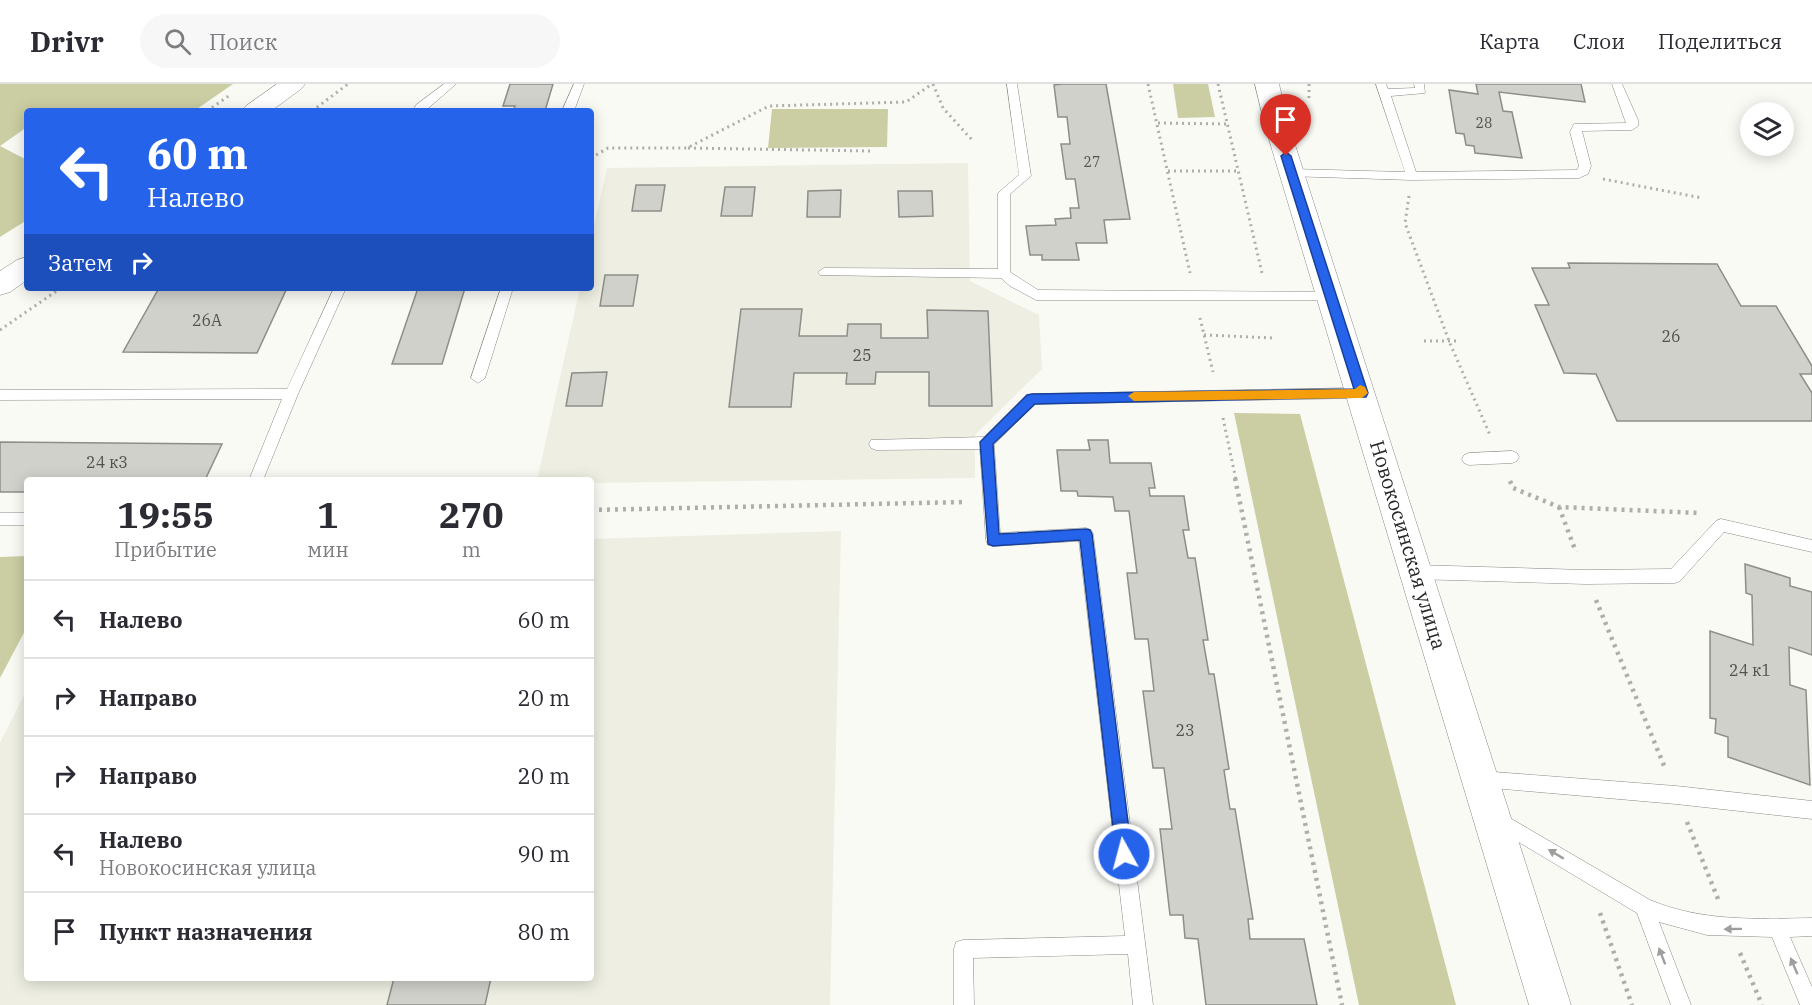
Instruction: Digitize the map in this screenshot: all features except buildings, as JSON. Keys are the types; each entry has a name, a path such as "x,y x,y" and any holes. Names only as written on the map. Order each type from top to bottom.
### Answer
{"street":[{"path":"259,108 293,84"},
{"name":"Новокосинская улица","path":"1267,84 1268,96 1291,173 1362,393 1415,572 1550,1005"},
{"path":"0,285 24,269"}],"lane":[{"path":"420,108 451,84"},
{"path":"569,108 579,84"},
{"path":"1004,274 1004,193 1025,176 1012,84"},
{"path":"1412,176 1383,88 1421,91 1419,84"},
{"path":"1291,173 1412,176 1579,174 1584,171 1585,166 1575,132 1578,127 1632,126 1632,120 1617,84"},
{"path":"824,272 1004,274 1014,283 1036,295 1330,297"},
{"path":"257,477 291,394 338,291"},
{"path":"478,378 506,291"},
{"path":"876,444 987,442 1032,399 1362,393"},
{"path":"0,395 291,394"},
{"path":"987,442 993,540 1086,534 1143,1005"},
{"path":"1469,459 1506,457"},
{"path":"0,519 24,519"},
{"path":"1415,572 1586,577 1675,576 1721,525 1812,546"},
{"path":"1480,779 1812,810"},
{"path":"1491,816 1644,907 1669,919 1715,929 1812,927"},
{"path":"1644,907 1681,1005"},
{"path":"1777,928 1810,1005"},
{"path":"964,1005 963,949 1135,945"}],"path":[{"path":"316,108 348,84"},
{"path":"687,148 770,106 906,102 933,84 943,108 973,141"},
{"path":"1148,84 1219,394 1342,1005"},
{"path":"1218,84 1268,297"},
{"path":"1309,84 1309,100"},
{"path":"211,108 236,91"},
{"path":"1158,123 1227,124"},
{"path":"594,156 608,148 870,151"},
{"path":"1168,171 1238,171"},
{"path":"1579,174 1702,198"},
{"path":"1412,176 1405,223 1449,341 1506,457 1513,488 1559,507 1709,513"},
{"path":"0,330 57,291"},
{"path":"1204,335 1274,338"},
{"path":"1424,341 1459,341"},
{"path":"594,510 991,502"},
{"path":"1559,507 1586,577"},
{"path":"1586,873 1632,1005"}],"shaded area":[{"path":"968,163 970,281 1039,315 1042,369 975,435 975,478 594,483 594,477 538,477 579,291 594,291 594,226 607,168"},
{"path":"841,531 830,1005 0,1005 0,743 24,695 24,981 594,981 594,539"}],"green space":[{"path":"0,84 233,84 198,108 24,108 24,129 0,146"},
{"path":"1173,84 1208,84 1215,117 1178,118"},
{"path":"772,109 888,109 887,147 768,148"},
{"path":"0,146 24,158 24,222 0,237"},
{"path":"1234,413 1300,414 1456,1005 1359,1005"},
{"path":"24,556 24,633 0,678 0,557"}],"slow traffic":[{"path":"1134,396 1362,393 1360,390"}],"route":[{"path":"1124,854 1086,534 993,540 987,442 1032,399 1362,393 1286,156"}]}
